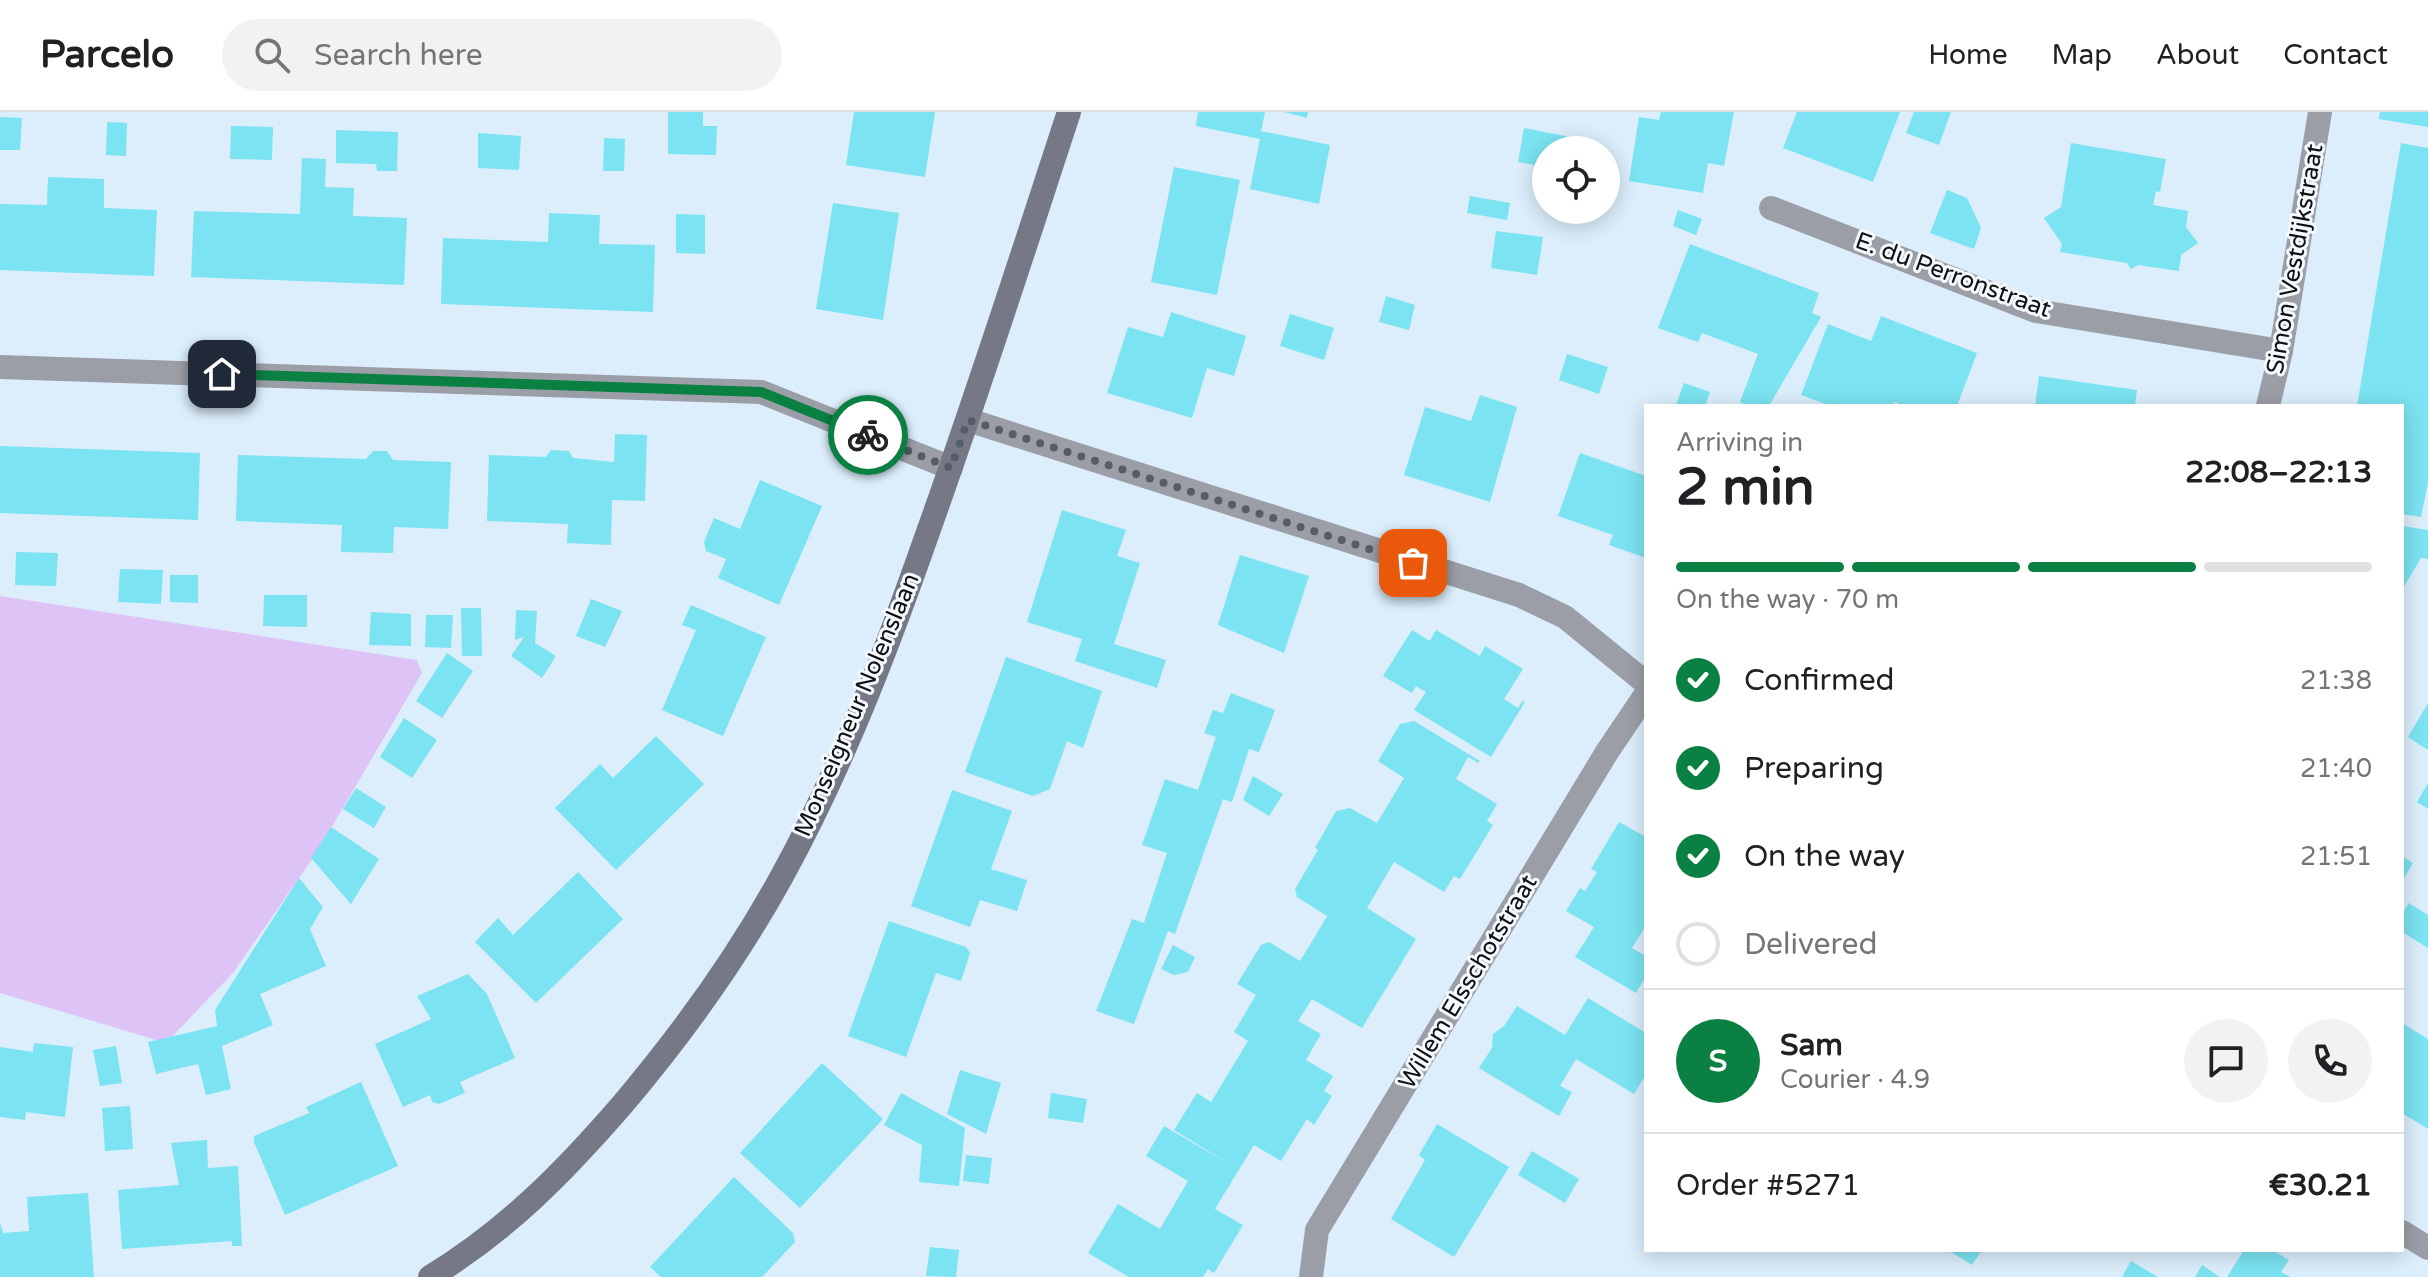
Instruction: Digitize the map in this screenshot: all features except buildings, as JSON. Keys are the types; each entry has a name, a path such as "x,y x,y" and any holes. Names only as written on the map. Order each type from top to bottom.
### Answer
{"street":[{"name":"Monseigneur Nolenslaan","path":"430,1277 461,1258 520,1213 575,1157 664,1055 727,967 781,878 829,784 897,620 968,420 1069,112"},
{"name":"Simon Vestdijkstraat","path":"2268,404 2281,351 2320,112"},
{"name":"E. du Perronstraat","path":"1771,208 2036,311 2281,351"},
{"path":"0,367 761,392 951,468"},
{"path":"968,420 1519,595 1565,617 1644,681"},
{"name":"Willem Elsschotstraat","path":"1315,1276 1317,1230 1644,697"},
{"path":"2404,1233 2428,1248"}],"shaded area":[{"path":"0,596 417,660 422,673 317,852 233,973 166,1043 0,993"}],"way so far":[{"path":"868,435 951,468 968,420 1413,563"}],"route":[{"path":"222,374 761,392 868,435"}]}
